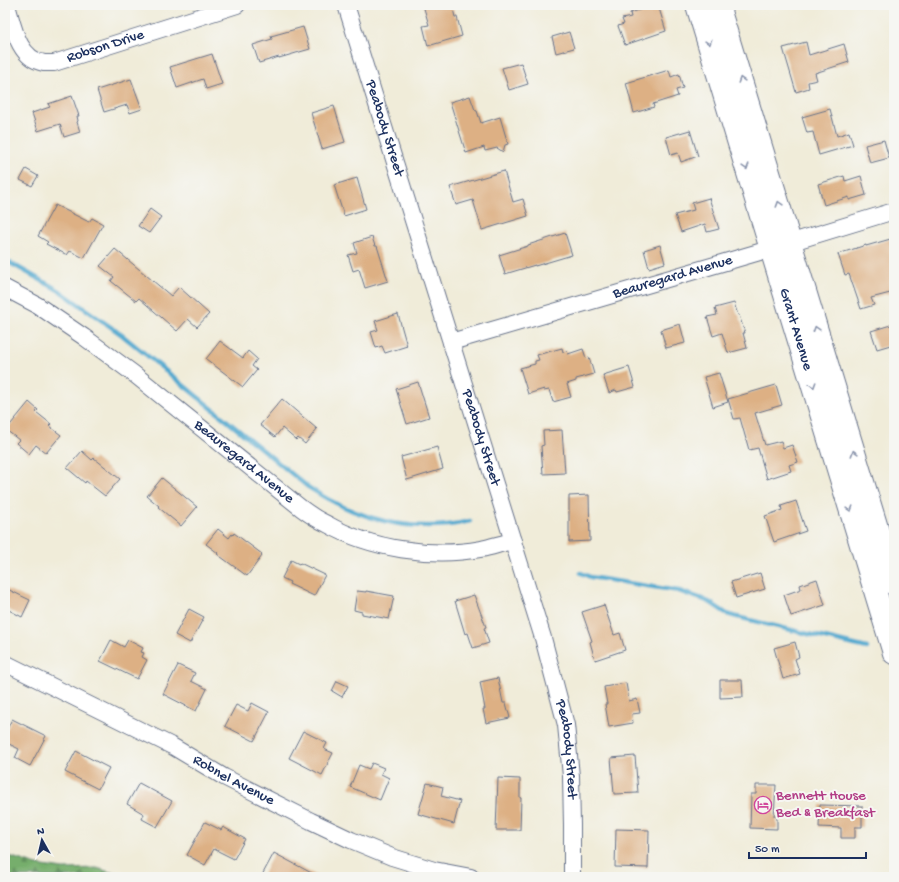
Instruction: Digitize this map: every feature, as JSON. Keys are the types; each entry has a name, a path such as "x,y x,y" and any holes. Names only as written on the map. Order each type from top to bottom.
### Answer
{"main road":[{"name":"Grant Avenue","path":"698,5 894,584"},
{"name":"Grant Avenue","path":"718,5 780,246 894,653"}],"street":[{"name":"Robson Drive","path":"7,5 19,43 23,50 31,58 43,63 54,63 237,5"},
{"name":"Peabody Street","path":"346,5 543,638 566,725 571,776 572,877"},
{"name":"Beauregard Avenue","path":"451,342 780,246 894,211"},
{"name":"Beauregard Avenue","path":"5,288 36,305 84,337 144,382 301,508 327,525 356,537 387,546 415,551 464,551 481,549 513,541"},
{"name":"Robnel Avenue","path":"5,663 172,746 224,777 351,840 392,857 434,870 471,877"}],"green space":[{"path":"5,853 9,856 37,865 63,869 97,868 110,872 123,873 131,877 5,877"}],"building":[{"path":"423,5 452,5 462,36 428,46 423,26 429,25"},
{"path":"658,5 666,31 625,45 618,26 624,24 622,19 631,17 630,13"},
{"path":"303,27 310,49 259,63 253,45 272,39 271,36"},
{"path":"569,32 574,48 556,53 552,37"},
{"path":"806,42 809,55 844,44 849,62 815,73 817,80 808,82 809,88 796,92 783,48"},
{"path":"212,54 222,84 206,89 203,79 177,88 170,67"},
{"path":"521,63 528,84 509,90 502,68"},
{"path":"669,70 671,77 679,74 683,88 676,90 678,96 653,104 654,107 634,113 626,83"},
{"path":"131,79 142,109 130,113 127,105 104,112 97,90"},
{"path":"72,96 79,116 77,116 77,122 80,132 64,137 60,124 38,131 32,113 50,107 48,104"},
{"path":"470,96 481,123 500,117 508,144 505,145 503,152 497,148 485,151 484,147 466,153 450,102"},
{"path":"334,106 345,142 322,149 311,113"},
{"path":"830,109 837,136 849,132 853,145 819,155 813,132 807,133 802,117"},
{"path":"690,130 698,156 681,162 678,153 671,155 666,137"},
{"path":"884,140 889,158 870,163 865,145"},
{"path":"26,169 38,176 32,186 20,180"},
{"path":"504,171 513,202 523,199 528,216 482,230 473,200 456,205 450,187"},
{"path":"844,176 845,181 861,176 866,195 849,200 849,197 824,205 818,184"},
{"path":"357,178 366,209 344,216 334,185"},
{"path":"709,198 719,229 707,232 705,224 681,232 675,215 694,210 692,203"},
{"path":"55,205 89,222 92,218 103,224 84,258 70,251 67,255 46,244 48,242 38,236"},
{"path":"150,209 161,217 149,233 138,226"},
{"path":"565,233 572,255 505,274 499,255"},
{"path":"372,237 375,246 377,246 388,281 365,288 359,269 353,271 348,255 357,253 354,243"},
{"path":"894,238 894,292 871,298 874,305 861,309 849,274 845,275 838,254"},
{"path":"660,245 665,263 649,268 644,250"},
{"path":"115,249 171,296 179,287 209,314 197,327 188,319 177,331 139,298 136,301 111,281 114,277 100,266"},
{"path":"734,303 745,333 743,333 747,348 728,353 722,333 713,336 707,317 717,315 715,308"},
{"path":"398,314 407,346 385,353 382,346 376,348 371,332 378,330 375,321"},
{"path":"680,324 685,343 666,348 661,330"},
{"path":"894,324 894,344 877,349 871,331"},
{"path":"220,341 243,358 248,351 257,359 252,366 257,370 243,387 206,359"},
{"path":"562,348 563,352 567,351 568,354 583,349 586,358 589,357 594,374 576,379 576,381 567,384 571,397 553,402 549,390 544,391 544,389 528,394 520,368 535,364 535,361 539,360 537,355"},
{"path":"629,367 635,387 617,392 616,390 609,393 603,375"},
{"path":"719,373 728,402 713,407 704,377"},
{"path":"418,382 429,417 407,424 396,389"},
{"path":"776,385 782,405 755,413 765,445 781,441 783,448 792,445 798,462 789,465 791,471 767,479 758,448 749,450 740,418 734,419 728,399"},
{"path":"282,399 317,429 305,444 298,438 296,440 282,428 275,437 260,425"},
{"path":"29,402 38,410 36,412 51,424 49,426 61,435 46,453 36,445 29,454 16,443 19,440 6,430"},
{"path":"562,430 565,473 543,474 541,446 544,445 543,431"},
{"path":"437,447 443,469 407,480 401,457"},
{"path":"82,451 92,460 94,458 120,479 105,496 86,481 85,483 67,468"},
{"path":"162,478 197,507 181,526 147,496"},
{"path":"589,495 590,541 569,542 569,496"},
{"path":"796,501 806,531 774,542 765,516 782,510 781,506"},
{"path":"218,529 229,538 234,533 262,554 247,576 206,544"},
{"path":"291,560 325,575 314,596 289,584 290,582 282,578"},
{"path":"760,573 765,589 736,598 731,582"},
{"path":"817,579 825,605 791,616 784,595 801,589 800,585"},
{"path":"5,588 30,600 22,617 5,608"},
{"path":"357,591 366,591 394,596 389,619 362,614 362,612 354,610"},
{"path":"474,595 486,627 484,628 489,643 473,648 468,633 465,634 455,601"},
{"path":"604,605 614,635 620,633 625,650 595,660 590,642 592,641 582,612"},
{"path":"189,609 204,617 190,643 175,635"},
{"path":"111,640 124,647 128,640 143,648 141,652 144,653 142,657 147,660 137,679 100,661"},
{"path":"795,642 799,657 795,659 800,674 783,679 774,648"},
{"path":"178,665 195,673 191,681 207,689 196,711 163,694"},
{"path":"498,678 503,703 506,703 510,718 486,723 480,682"},
{"path":"720,680 742,680 743,697 720,698"},
{"path":"337,681 348,686 342,697 332,691"},
{"path":"626,683 629,701 637,699 640,713 632,714 633,723 609,727 604,687"},
{"path":"252,703 269,712 254,741 225,726 236,705 248,711"},
{"path":"12,719 46,736 30,766 15,758 19,749 5,742 5,733"},
{"path":"303,731 327,743 324,749 333,753 322,775 289,758"},
{"path":"76,751 109,768 98,789 65,772"},
{"path":"635,756 638,793 614,794 611,758"},
{"path":"372,763 384,768 381,774 389,778 380,800 350,787 359,765 369,769"},
{"path":"498,778 520,779 520,830 496,830"},
{"path":"139,783 172,801 157,827 142,819 144,814 127,804"},
{"path":"427,783 443,787 441,796 460,801 454,824 418,814"},
{"name":"Bennett House Bed & Breakfast","path":"756,785 776,785 774,816 777,816 777,829 750,828 751,794 756,794"},
{"path":"820,805 862,806 862,827 855,827 855,838 841,838 841,828 819,827"},
{"path":"205,822 221,830 223,827 245,839 234,859 214,849 205,865 187,855"},
{"path":"616,829 649,830 648,868 615,867"},
{"path":"274,853 319,877 261,877"}],"waterway":[{"path":"5,260 60,291 122,335 308,487 326,498 365,516 406,525 448,525 470,521"},
{"path":"581,573 590,577 679,591 711,603 727,614 867,648"}],"place":[{"name":"Bennett House Bed & Breakfast","path":"763,805"}]}
